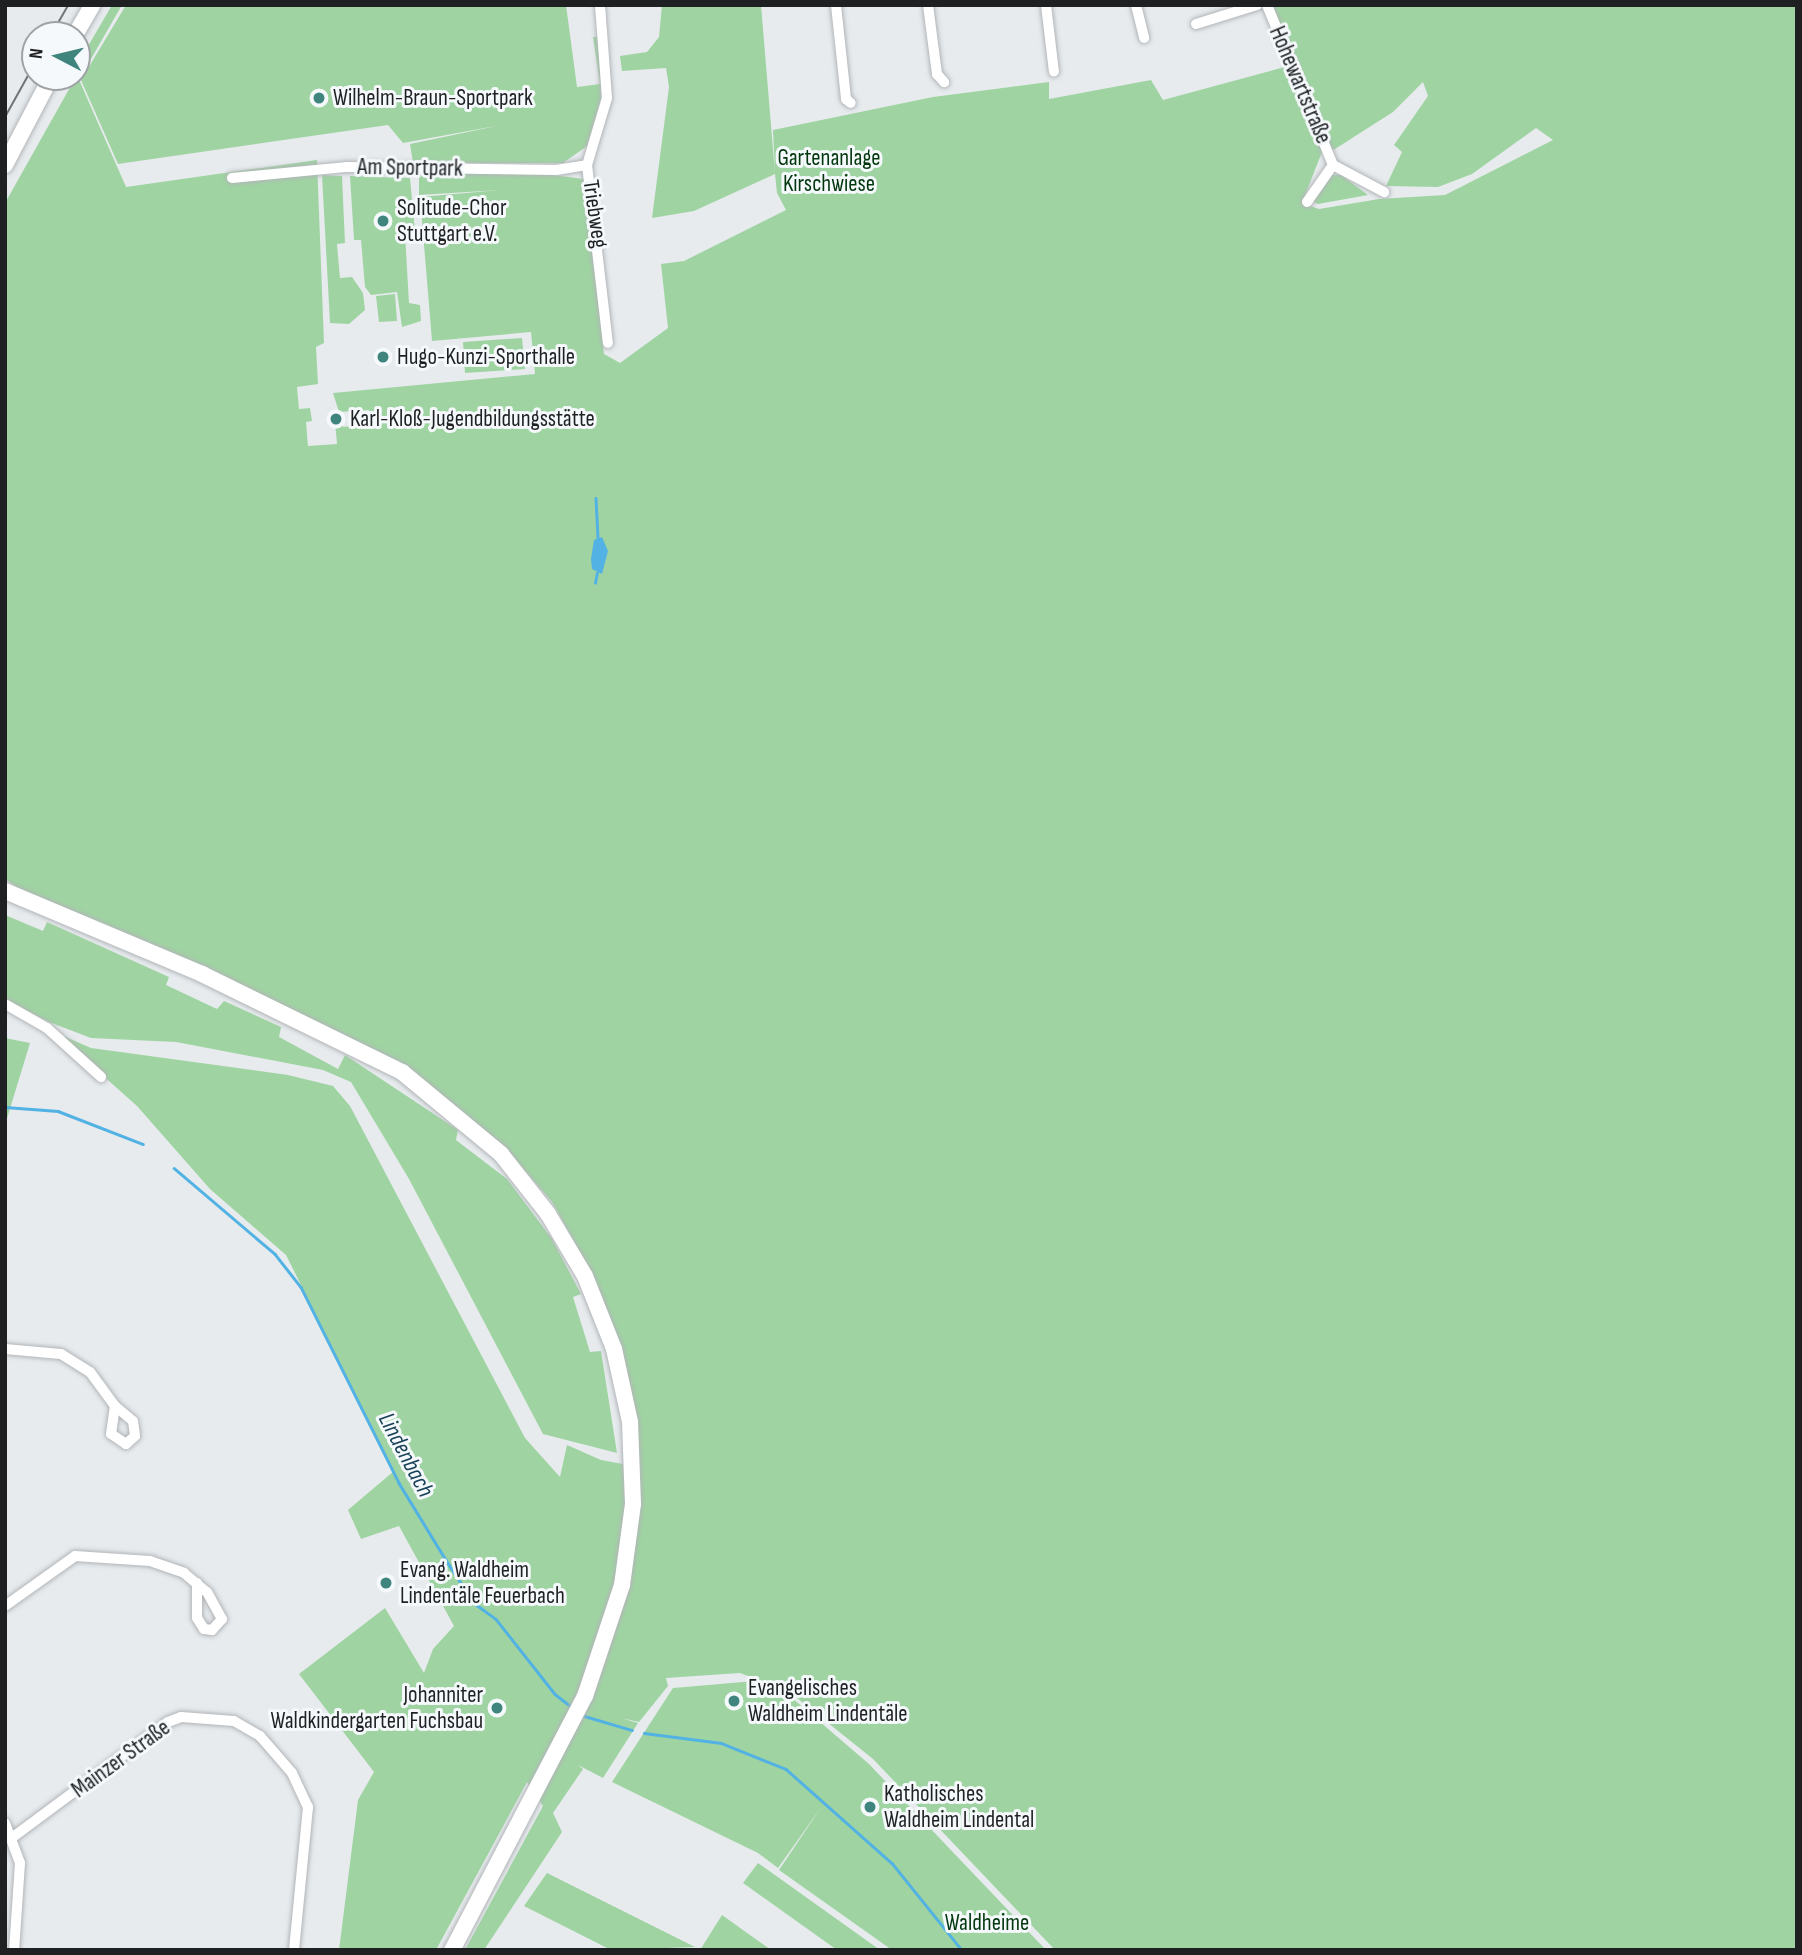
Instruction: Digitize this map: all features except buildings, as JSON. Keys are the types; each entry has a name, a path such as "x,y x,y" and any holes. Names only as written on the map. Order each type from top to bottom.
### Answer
{"main road":[{"path":"83,21 92,5"},
{"path":"5,165 44,91"},
{"path":"5,884 29,899"},
{"path":"5,891 248,995 402,1072 473,1127 526,1185 586,1276 608,1328 625,1395 632,1504 622,1585 605,1645 572,1723 452,1950"}],"street":[{"name":"Triebweg","path":"600,5 607,99 587,165 608,343"},
{"path":"836,5 846,99 851,103"},
{"path":"928,5 937,74 944,82"},
{"path":"1046,5 1054,72"},
{"path":"1136,5 1144,38"},
{"name":"Hohewartstraße","path":"1196,24 1257,5"},
{"name":"Hohewartstraße","path":"1267,5 1333,165"},
{"name":"Am Sportpark","path":"232,178 347,167 556,170 587,165"},
{"path":"1307,202 1333,165 1384,192"},
{"path":"5,1004 47,1028 101,1077"},
{"path":"5,1349 61,1354 90,1372 115,1406"},
{"path":"5,1606 75,1556 150,1561 177,1569 197,1583"},
{"name":"Mainzer Straße","path":"13,1837 168,1722 181,1717 234,1721 260,1736 292,1773 308,1807 294,1950"},
{"path":"5,1823 13,1837 20,1863 14,1950"}],"green space":[{"path":"112,5 122,5 91,59 91,41"},
{"name":"Wilhelm-Braun-Sportpark","path":"126,5 566,5 577,87 600,84 593,37 600,37 601,99 587,146 563,163 413,163 410,144 501,125 403,143 388,125 118,164 86,91 91,91 91,63"},
{"name":"Gartenanlage Kirschwiese","path":"662,5 761,5 775,173 773,130 933,97 1049,82 1049,99 1151,80 1163,100 1292,65 1270,5 1797,5 1797,1950 1055,1950 873,1759 787,1690 740,1673 666,1678 668,1686 639,1722 621,1718 638,1723 603,1778 578,1765 583,1769 553,1813 562,1832 484,1950 465,1950 543,1806 527,1782 436,1950 339,1950 358,1800 374,1772 299,1674 385,1608 424,1673 433,1649 454,1626 399,1526 361,1539 348,1510 394,1471 286,1255 210,1189 137,1106 54,1032 91,1048 288,1075 333,1086 350,1106 525,1438 560,1477 567,1445 601,1460 623,1464 626,1521 614,1592 581,1689 589,1706 587,1698 624,1601 635,1529 638,1468 631,1402 614,1332 587,1264 552,1202 509,1152 450,1102 399,1066 327,1028 28,895 5,879 5,203 68,91 84,91 126,187 317,160 324,343 316,347 318,384 297,387 299,409 310,408 312,421 306,422 308,446 337,444 335,422 342,421 343,427 370,424 369,410 339,412 333,393 535,374 531,332 432,341 420,197 500,190 419,195 419,175 520,171 584,179 604,354 620,363 668,328 661,264 684,261 786,210 777,193 775,174 694,211 652,218 669,87 666,68 622,71 620,56 647,52 659,37","holes":["1423,82 1428,96 1394,145 1402,152 1386,186 1438,187 1472,174 1536,128 1553,140 1445,195 1379,199 1319,209 1302,203 1322,152 1335,149 1393,112"]},
{"path":"322,175 342,176 345,243 337,244 340,278 352,277 363,293 365,310 349,324 330,323"},
{"path":"1332,175 1341,175 1368,195 1318,204 1312,201"},
{"path":"350,176 410,178 415,232 405,234 409,303 420,305 421,321 402,327 397,292 371,295 365,287 361,240 354,240"},
{"path":"395,294 397,321 379,322 376,296"},
{"path":"522,338 525,369 465,373 463,342"},
{"path":"5,915 43,931 47,922 169,977 166,985 217,1009 224,1001 281,1027 279,1037 338,1069 345,1055 458,1130 456,1140 507,1179 552,1239 581,1294 573,1297 590,1352 601,1351 617,1453 543,1434 409,1179 351,1082 323,1070 176,1042 91,1038 49,1022 5,999"},
{"path":"5,1038 30,1043 5,1125"},
{"name":"Waldheime","path":"755,1681 784,1691 869,1764 1046,1950 892,1950 779,1870 822,1806 778,1868 758,1853 612,1782 673,1688"},
{"path":"758,1863 880,1950 837,1950 743,1883"},
{"path":"547,1873 695,1947 611,1950 524,1906"},
{"path":"722,1915 771,1950 700,1950"}],"water":[{"path":"602,537 608,551 602,574 592,569 591,559 594,540"}],"waterway":[{"path":"596,498 598,538"},
{"path":"595,583 597,573"},
{"name":"Lindenbach","path":"5,1107 58,1111 143,1144"},
{"name":"Lindenbach","path":"174,1168 275,1254 301,1287 399,1483 446,1560 474,1603 496,1619 555,1694 574,1709"},
{"name":"Lindenbach","path":"581,1715 632,1730"},
{"name":"Lindenbach","path":"644,1733 721,1743 786,1769 892,1863 962,1950"}],"tram line":[{"path":"59,21 68,5"},
{"path":"5,117 21,88"}],"place":[{"name":"Wilhelm-Braun-Sportpark","path":"319,98"},
{"name":"Solitude-Chor Stuttgart e.V.","path":"383,221"},
{"name":"Hugo-Kunzi-Sporthalle","path":"383,357"},
{"name":"Karl-Kloß-Jugendbildungsstätte","path":"336,419"},
{"name":"Evang. Waldheim Lindentäle Feuerbach","path":"386,1583"},
{"name":"Evangelisches Waldheim Lindentäle","path":"734,1701"},
{"name":"Johanniter Waldkindergarten Fuchsbau","path":"497,1708"},
{"name":"Katholisches Waldheim Lindental","path":"870,1807"}]}
